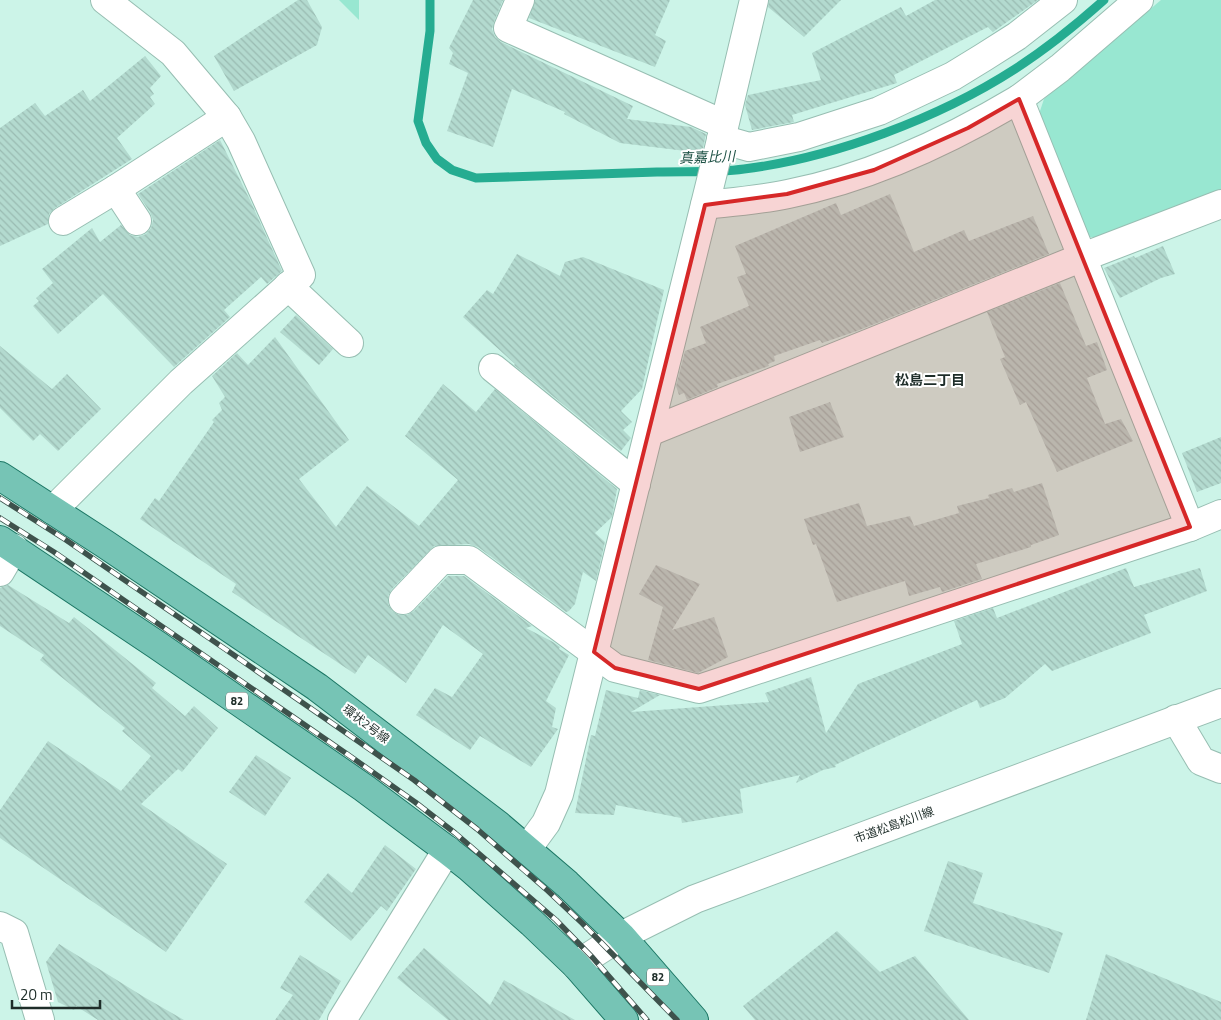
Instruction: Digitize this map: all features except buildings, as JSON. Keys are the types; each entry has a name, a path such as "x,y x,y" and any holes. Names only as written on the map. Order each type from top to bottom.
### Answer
{"main road":[{"name":"環状2号線","path":"0,476 317,687 498,825 567,884 621,936 694,1020"},
{"name":"82","path":"7,544 364,788 448,850 515,907 576,965 624,1020"}],"street":[{"path":"53,510 181,382 301,275 241,141 227,117 173,53 104,0"},
{"path":"520,0 508,28 721,137 749,146 799,137 879,111 945,80 984,57 1063,0"},
{"path":"527,849 546,823 559,794 754,0"},
{"path":"707,196 787,194 874,170 924,149 968,128 1019,99 1060,68 1140,0"},
{"path":"1019,99 1190,528"},
{"path":"62,221 116,189 227,117"},
{"path":"116,189 137,221"},
{"path":"649,432 1083,257 1221,204"},
{"path":"288,286 349,343"},
{"path":"493,368 636,484"},
{"path":"403,600 441,560 468,560 615,668 699,689 1190,528 1221,514"},
{"path":"0,572 7,544"},
{"name":"市道松島松川線","path":"576,965 621,936 695,899 1221,703"},
{"path":"1176,719 1201,761 1221,769"},
{"path":"342,1020 448,850"},
{"path":"0,926 14,933 37,1011 61,1020"}],"highlighted area":[{"path":"1019,99 1190,527 699,689 615,668 594,652 705,205 787,194 874,170 968,128"}],"green space":[{"path":"339,0 359,0 359,20"},
{"path":"1161,0 1221,0 1221,190 1097,237 1089,237 1085,233 1038,122 1040,111 1044,99"}],"waterway":[{"name":"真嘉比川","path":"430,0 430,31 418,121 426,143 437,159 452,170 476,178 722,171 778,164 813,156 884,133 919,119 985,87 1038,53 1072,28 1104,0"}],"railway":[{"path":"0,498 66,540 414,780 477,829 548,891 677,1020"},
{"path":"0,518 54,552 347,754 455,833 556,920 593,958 647,1020"}],"district":[{"name":"松島二丁目","path":"930,380"}]}
